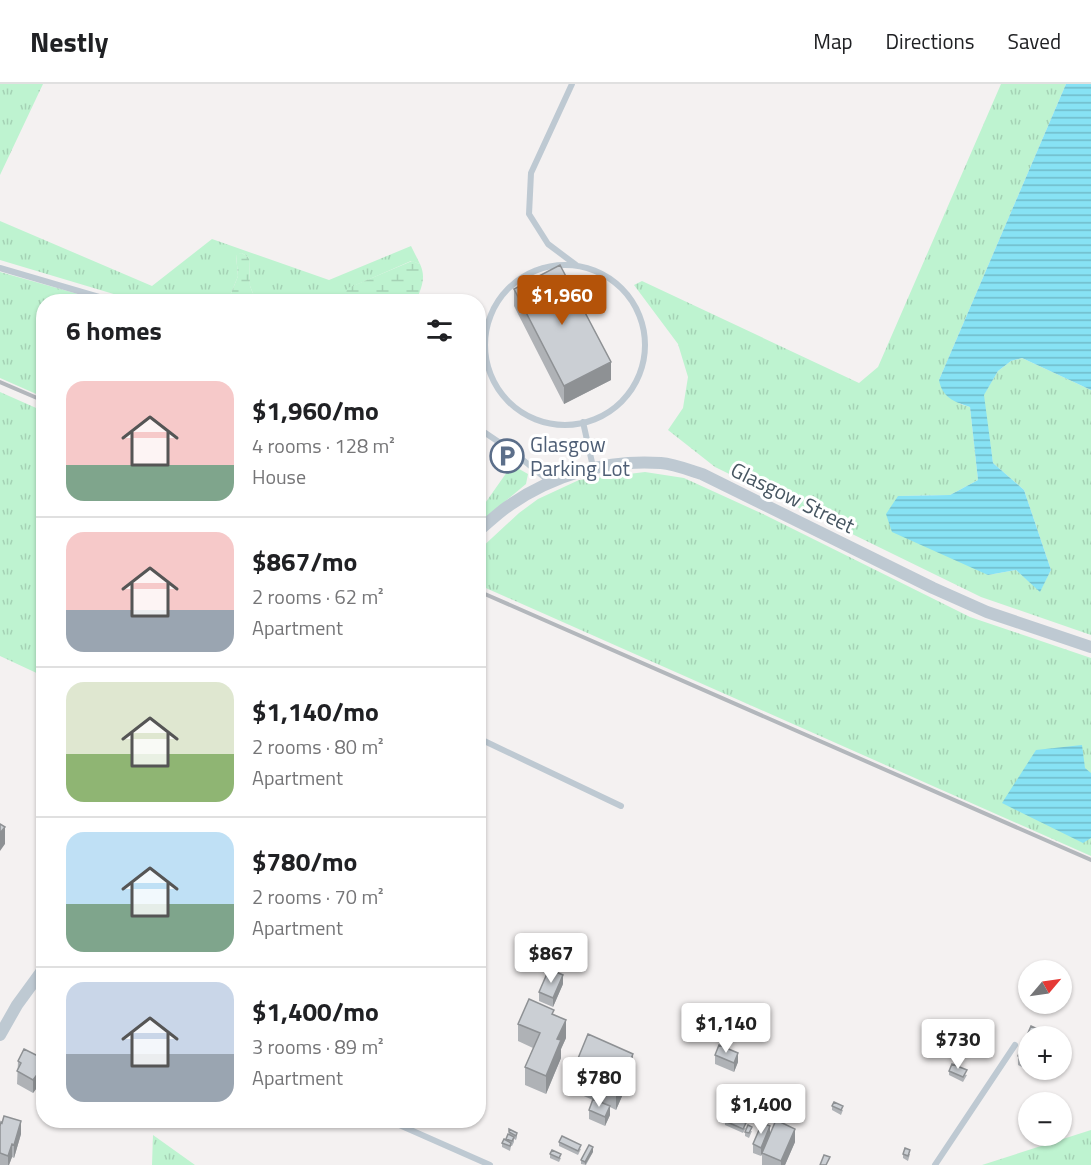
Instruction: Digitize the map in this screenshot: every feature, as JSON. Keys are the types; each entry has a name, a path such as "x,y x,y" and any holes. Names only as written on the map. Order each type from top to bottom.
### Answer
{"street":[{"name":"Glasgow Street","path":"486,524 507,507 550,483 593,467 631,463 663,463 702,474 933,588 987,612 1091,647"},
{"path":"0,1035 17,1005 36,979"}],"lane":[{"path":"572,84 531,173 529,214 548,244 579,267"},
{"path":"486,334 488,322 498,300 516,281 538,269 565,265 592,270 616,284 634,305 644,331 644,358 635,384 618,406 594,420 567,426 542,422 520,412 501,394 489,372 486,357"},
{"path":"0,268 89,294"},
{"path":"584,422 593,467"},
{"path":"486,433 512,451 550,483"},
{"path":"486,742 621,806"},
{"path":"935,1165 1015,1045"},
{"path":"406,1128 490,1165"}],"green space":[{"path":"0,84 43,84 0,175"},
{"path":"1001,84 1066,84 939,380 960,404 970,407 978,480 950,495 898,496 988,575 1016,570 1040,591 1051,570 1024,490 993,463 983,396 998,371 1011,361 1022,358 1091,390 1091,635 981,597 715,467 668,430 683,408 688,377 678,344 634,285 642,281 859,383 878,367"},
{"path":"0,221 152,286 212,239 329,280 411,246 420,264 411,261 349,288 345,294 253,294 250,286 249,258 242,253 236,255 238,276 231,294 114,294 0,260"},
{"path":"242,253 249,258 250,286 253,294 231,294 238,276 236,254"},
{"path":"412,261 420,264 423,273 419,294 345,294 348,288"},
{"path":"0,272 78,294 36,294 36,394 0,378"},
{"path":"0,392 36,408 36,673 0,656"},
{"path":"512,465 528,474 526,484 486,517 486,502"},
{"path":"645,472 684,478 763,514 970,617 1091,658 1091,856 486,588 486,544 538,499 579,480"},
{"path":"1091,1130 1091,1165 982,1165 1041,1146 1072,1146 1072,1136"},
{"path":"153,1135 195,1165 152,1165"}],"water":[{"path":"1066,84 1091,84 1091,390 1022,358 1011,361 998,371 984,395 993,463 1024,490 1051,570 1040,592 1016,570 988,575 892,532 886,514 898,496 950,495 978,480 970,407 946,395 939,380"},
{"path":"1082,745 1085,768 1091,773 1091,838 1083,843 1002,803 1036,750"}],"building":[{"path":"560,265 611,362 564,386 514,289"},
{"path":"549,969 563,975 553,998 539,992"},
{"path":"529,999 554,1010 552,1014 566,1020 557,1039 561,1040 546,1076 525,1067 540,1033 518,1024"},
{"path":"588,1034 633,1054 616,1092 572,1073"},
{"path":"719,1045 738,1053 734,1063 715,1055"},
{"path":"24,1049 36,1055 36,1076 33,1080 17,1071 21,1063 18,1061"},
{"path":"952,1064 967,1070 963,1077 949,1071"},
{"path":"593,1099 610,1106 605,1117 589,1110"},
{"path":"834,1102 843,1106 841,1110 832,1106"},
{"path":"727,1115 746,1123 743,1129 725,1121"},
{"path":"4,1116 21,1121 8,1156 0,1153 0,1126"},
{"path":"776,1120 795,1129 781,1161 762,1153"},
{"path":"762,1123 770,1126 761,1148 753,1144"},
{"path":"748,1125 752,1127 749,1133 745,1132"},
{"path":"509,1129 517,1133 516,1136 509,1132"},
{"path":"508,1134 514,1137 512,1141 506,1139"},
{"path":"562,1136 581,1145 578,1151 559,1142"},
{"path":"504,1139 511,1143 510,1146 502,1143"},
{"path":"589,1145 593,1147 585,1162 581,1160"},
{"path":"905,1148 910,1150 908,1156 903,1154"},
{"path":"552,1150 561,1154 559,1158 550,1154"},
{"path":"824,1155 830,1157 826,1165 820,1165"}],"railway":[{"path":"0,382 36,398"},
{"path":"486,595 1091,860"}],"place":[{"name":"Glasgow Parking Lot","path":"507,456"}]}
